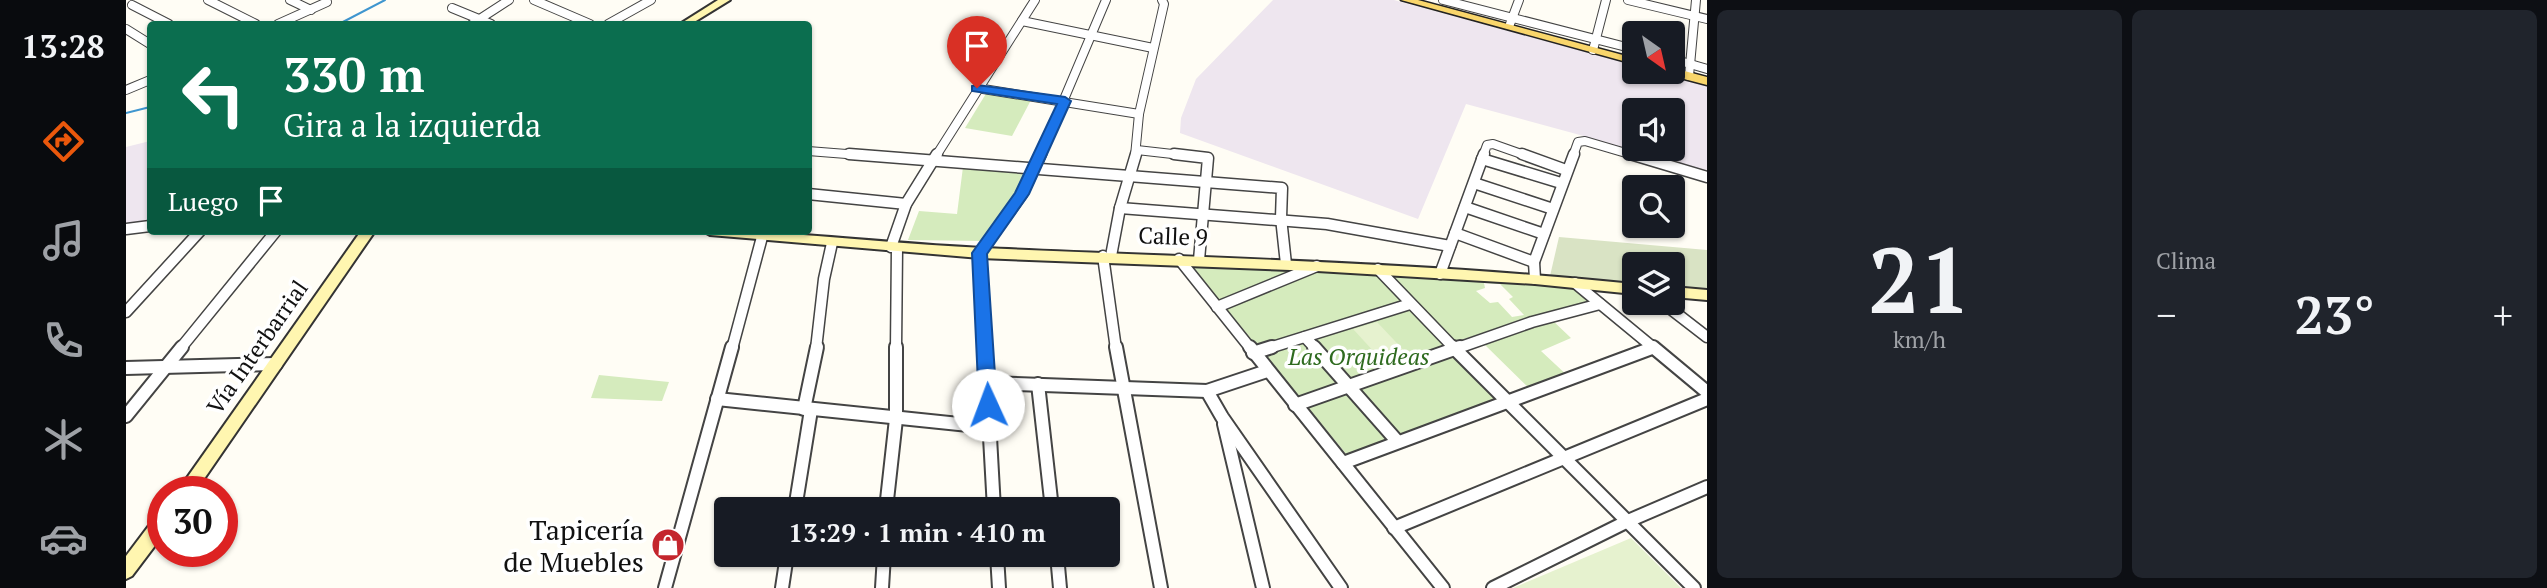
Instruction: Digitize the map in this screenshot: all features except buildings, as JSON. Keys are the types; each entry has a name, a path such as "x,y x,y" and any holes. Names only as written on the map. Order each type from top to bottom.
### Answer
{"main road":[{"path":"1406,0 1510,22 1622,55"},
{"path":"1685,70 1707,79"}],"street":[{"path":"129,6 144,0"},
{"path":"208,0 250,21"},
{"path":"290,0 311,10"},
{"path":"477,21 509,0"},
{"path":"534,0 583,21"},
{"path":"634,0 648,2"},
{"path":"689,21 714,0"},
{"path":"680,21 725,0"},
{"path":"887,497 896,419 894,248 906,204 1035,0"},
{"path":"992,497 980,253 1022,194 1065,101 1106,0"},
{"path":"1161,588 1122,387 1107,256 1137,150 1139,114 1164,4 1162,0"},
{"path":"1443,0 1510,22 1518,0"},
{"path":"1606,0 1594,45 1622,48"},
{"path":"1628,0 1707,19"},
{"path":"1690,71 1696,0"},
{"path":"285,21 327,2"},
{"path":"613,21 648,2"},
{"path":"129,6 162,21"},
{"path":"452,8 473,21"},
{"path":"1022,21 1153,48"},
{"path":"126,29 147,42"},
{"path":"1685,68 1690,71 1707,69"},
{"path":"126,90 147,81"},
{"path":"977,88 1139,114"},
{"path":"1535,279 1534,262 1566,170 1581,140 1707,177"},
{"path":"1440,274 1487,145 1493,144 1566,170"},
{"path":"1137,150 1208,158 1199,260"},
{"path":"812,152 1282,188 1281,218 1286,264"},
{"path":"1482,159 1561,183"},
{"path":"1474,183 1553,209"},
{"path":"812,194 906,204"},
{"path":"1465,207 1544,234"},
{"path":"1120,208 1281,218 1409,236 1450,246"},
{"path":"126,229 147,226"},
{"path":"1455,233 1534,262"},
{"path":"126,312 196,235"},
{"path":"126,416 273,235"},
{"name":"Vía Interbarrial","path":"196,476 365,235"},
{"name":"Calle 9","path":"745,235 980,253 1317,265 1535,279 1622,288"},
{"path":"665,588 693,498 716,400 762,237"},
{"path":"796,497 824,279 832,243"},
{"path":"1179,259 1443,588"},
{"path":"1217,307 1317,265"},
{"path":"1378,269 1694,588"},
{"path":"1575,283 1707,393"},
{"path":"1685,293 1707,295"},
{"path":"1253,353 1410,303"},
{"path":"1295,405 1532,322 1600,304"},
{"path":"1679,315 1707,337"},
{"path":"1306,337 1397,441"},
{"path":"1343,463 1652,348"},
{"path":"126,368 276,364"},
{"path":"988,383 1207,391 1267,372"},
{"path":"1038,384 1051,497"},
{"path":"1207,391 1222,418 1341,588"},
{"path":"1394,528 1707,399"},
{"path":"716,400 988,427"},
{"path":"1222,418 1262,588"},
{"path":"1493,588 1628,521 1707,487"},
{"path":"126,570 147,542"},
{"path":"782,588 785,567"},
{"path":"882,588 883,567"},
{"path":"998,567 999,588"},
{"path":"1058,567 1060,588"}],"shaded area":[{"path":"1273,0 1394,0 1622,62 1622,84 1685,84 1685,79 1707,85 1707,173 1667,161 1685,161 1685,98 1622,98 1622,148 1466,104 1418,219 1180,133 1181,118 1196,79"},
{"path":"147,142 147,221 126,224 126,147"}],"green space":[{"path":"987,92 1031,100 1012,136 965,128"},
{"path":"963,167 1026,174 1005,211 982,241 908,240 919,211 957,214"},
{"path":"1559,237 1707,250 1707,289 1685,287 1685,252 1622,252 1622,282 1550,276"},
{"name":"Las Orquideas","path":"1190,265 1379,275 1501,397 1347,455"},
{"path":"1382,272 1573,283 1595,300 1450,343","holes":["1484,283 1500,284 1513,297 1509,299 1524,315 1512,317 1498,302 1490,303 1476,291 1485,288"]},
{"path":"1551,319 1571,338 1541,351 1570,378 1532,391 1484,344 1459,349"},
{"path":"1377,322 1411,358 1387,366 1353,329"},
{"path":"599,375 669,382 662,401 591,398"},
{"path":"1631,538 1681,588 1513,588"}],"waterway":[{"path":"345,21 385,0"},
{"path":"126,113 147,108"}],"place":[{"name":"Tapicería de Muebles","path":"668,545"}],"route":[{"path":"977,88 1065,101 1022,194 980,253 988,405"}]}
